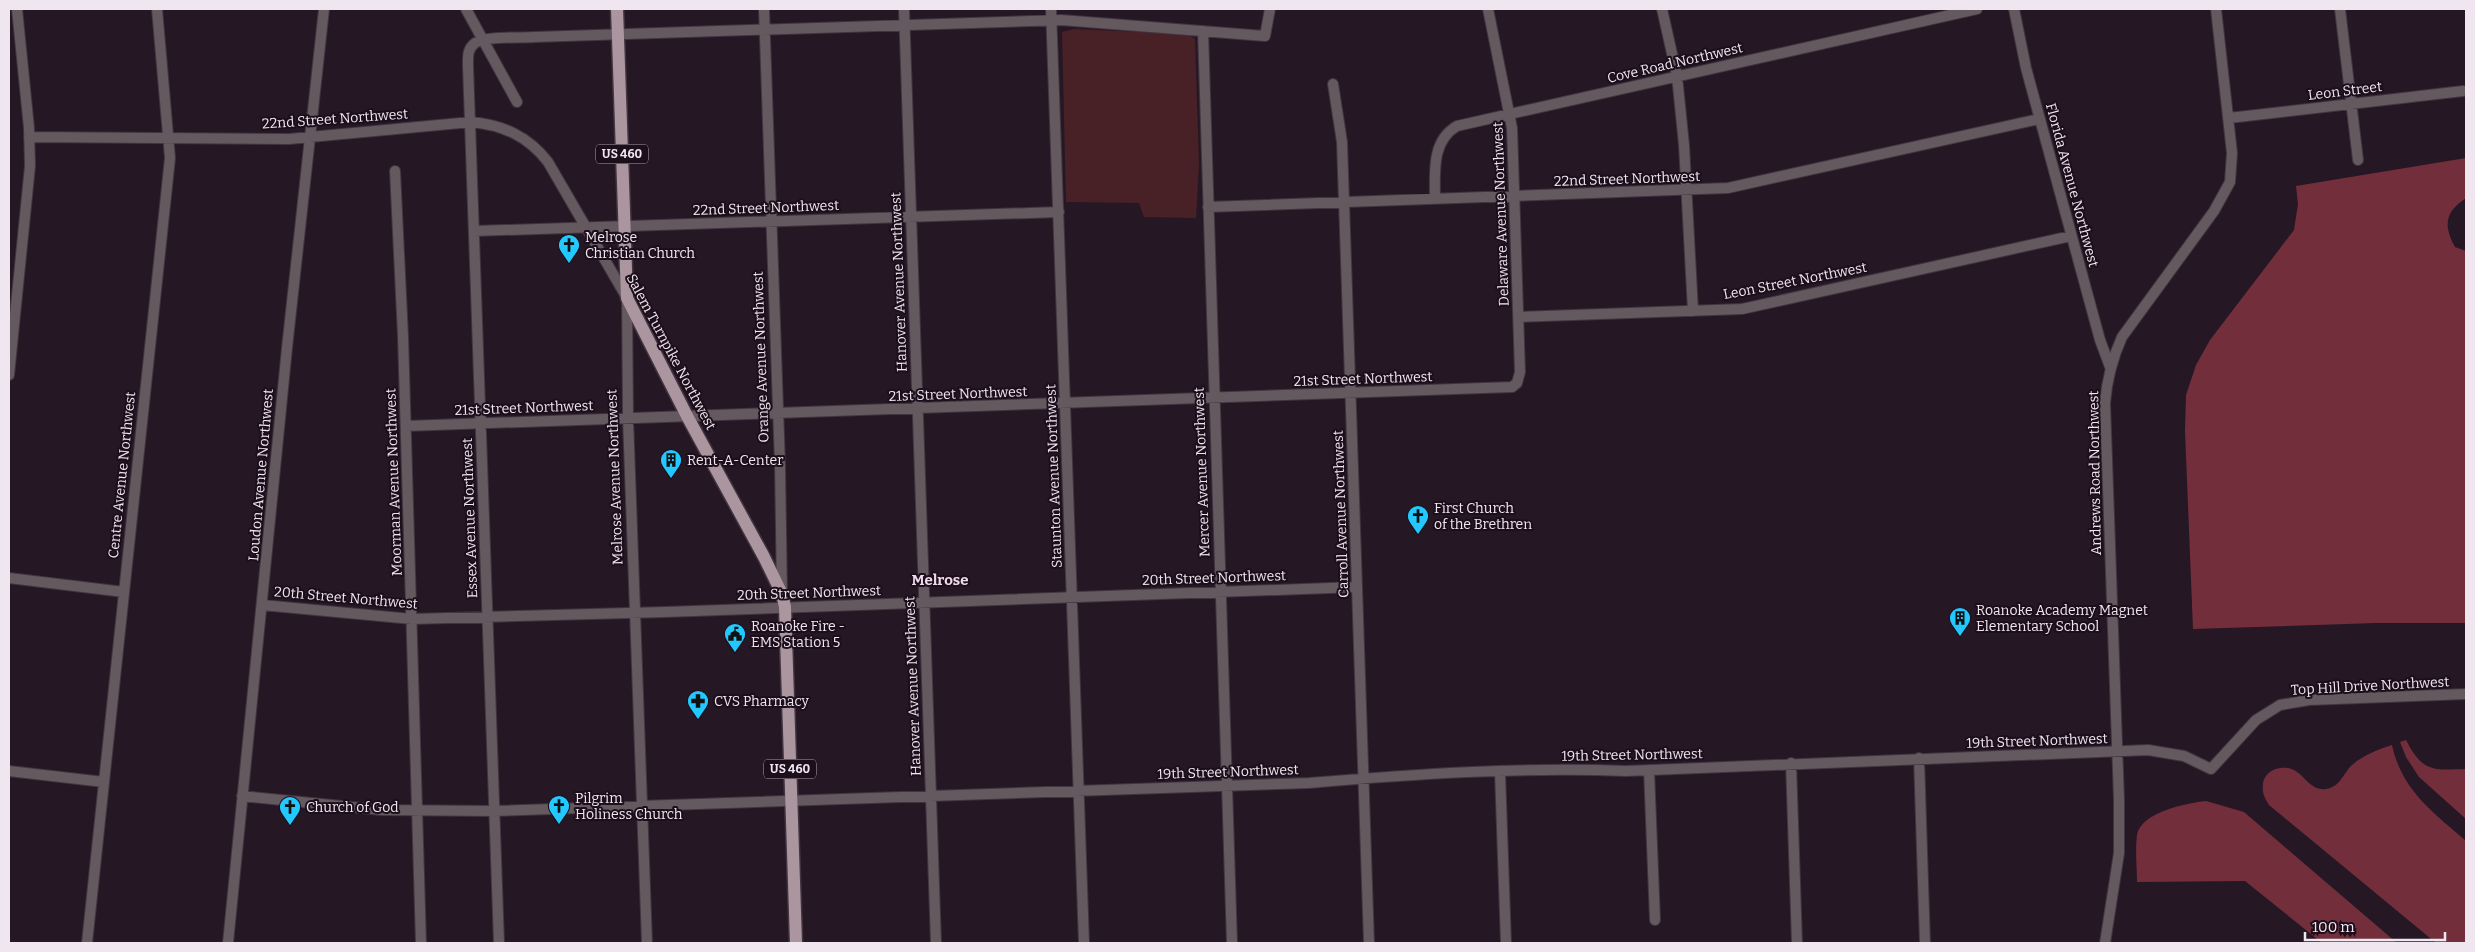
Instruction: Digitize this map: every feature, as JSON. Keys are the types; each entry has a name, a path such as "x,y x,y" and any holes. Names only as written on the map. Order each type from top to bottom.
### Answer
{"main road":[{"name":"Melrose Avenue Northwest","path":"617,9 627,298"},
{"name":"Salem Turnpike Northwest","path":"627,298 686,416 782,594"},
{"name":"Orange Avenue Northwest","path":"782,594 785,607 796,943"}],"street":[{"path":"9,375 27,202 29,137 17,9"},
{"name":"Centre Avenue Northwest","path":"87,943 168,177 170,137 157,9"},
{"name":"Loudon Avenue Northwest","path":"228,943 286,348 324,9"},
{"path":"466,9 517,102"},
{"name":"Orange Avenue Northwest","path":"764,9 778,413 782,594"},
{"name":"Hanover Avenue Northwest","path":"904,9 936,943"},
{"name":"Staunton Avenue Northwest","path":"1052,9 1084,943"},
{"path":"484,40 1052,20 1107,22 1265,36 1270,9"},
{"name":"Delaware Avenue Northwest","path":"1488,9 1511,113 1520,372 1517,383 1512,387"},
{"path":"1662,9 1677,76 1688,190 1693,311"},
{"name":"Cove Road Northwest","path":"1435,199 1436,162 1444,136 1457,126 1977,9"},
{"name":"Florida Avenue Northwest","path":"2014,9 2039,119 2110,367"},
{"name":"Andrews Road Northwest","path":"2105,943 2119,853 2118,751 2105,403 2110,367 2122,337 2224,195 2232,170 2229,118 2216,9"},
{"path":"2340,9 2358,160"},
{"name":"Mercer Avenue Northwest","path":"1203,31 1232,943"},
{"name":"Essex Avenue Northwest","path":"484,40 474,44 468,54 499,943"},
{"name":"Carroll Avenue Northwest","path":"1333,84 1342,142 1345,202 1369,943"},
{"name":"Leon Street","path":"2229,118 2464,91"},
{"name":"22nd Street Northwest","path":"1208,208 1728,188 2039,119"},
{"name":"22nd Street Northwest","path":"29,137 310,137 471,122 504,128 528,141 539,151 560,179"},
{"name":"Moorman Avenue Northwest","path":"395,171 406,426 421,943"},
{"name":"Salem Turnpike Northwest","path":"560,179 627,298"},
{"name":"22nd Street Northwest","path":"474,231 1059,212"},
{"name":"Leon Street Northwest","path":"1519,317 1742,309 2071,236"},
{"name":"Melrose Avenue Northwest","path":"627,298 628,418 647,943"},
{"name":"21st Street Northwest","path":"406,426 1512,387"},
{"path":"9,578 124,592"},
{"name":"20th Street Northwest","path":"262,605 412,619 635,613 1358,587"},
{"name":"Top Hill Drive Northwest","path":"2211,769 2256,720 2280,705 2310,700 2466,694"},
{"name":"19th Street Northwest","path":"242,796 416,812 494,811 1226,785 1500,772 1649,770 2118,751 2166,752 2184,756 2211,769"},
{"path":"1919,758 1925,943"},
{"path":"1791,763 1798,943"},
{"path":"1649,770 1655,920"},
{"path":"9,771 104,782"},
{"path":"1500,772 1506,943"}],"shaded area":[{"path":"1074,29 1187,34 1195,39 1199,164 1196,218 1144,217 1139,203 1066,202 1062,32"},
{"path":"2466,158 2466,198 2450,214 2448,226 2455,247 2466,251 2466,623 2376,623 2193,629 2185,431 2186,395 2196,365 2210,340 2294,230 2298,204 2296,186"},
{"path":"2406,740 2418,759 2430,767 2445,770 2466,769 2466,819 2419,777 2406,757 2400,742"},
{"path":"2392,745 2403,775 2411,788 2431,810 2466,841 2466,943 2436,943 2269,805 2263,792 2264,778 2279,768 2294,770 2316,788 2331,788 2360,759"},
{"path":"2206,801 2244,812 2397,943 2322,943 2245,881 2137,882 2136,841 2140,827 2147,820 2166,810"}],"place":[{"name":"Melrose Christian Church","path":"569,264"},
{"name":"Rent-A-Center","path":"671,479"},
{"name":"First Church of the Brethren","path":"1418,535"},
{"name":"Roanoke Academy Magnet Elementary School","path":"1960,637"},
{"name":"Roanoke Fire - EMS Station 5","path":"735,653"},
{"name":"CVS Pharmacy","path":"698,720"},
{"name":"Pilgrim Holiness Church","path":"559,825"},
{"name":"Church of God","path":"290,826"}],"district":[{"name":"Melrose","path":"940,580"}]}
